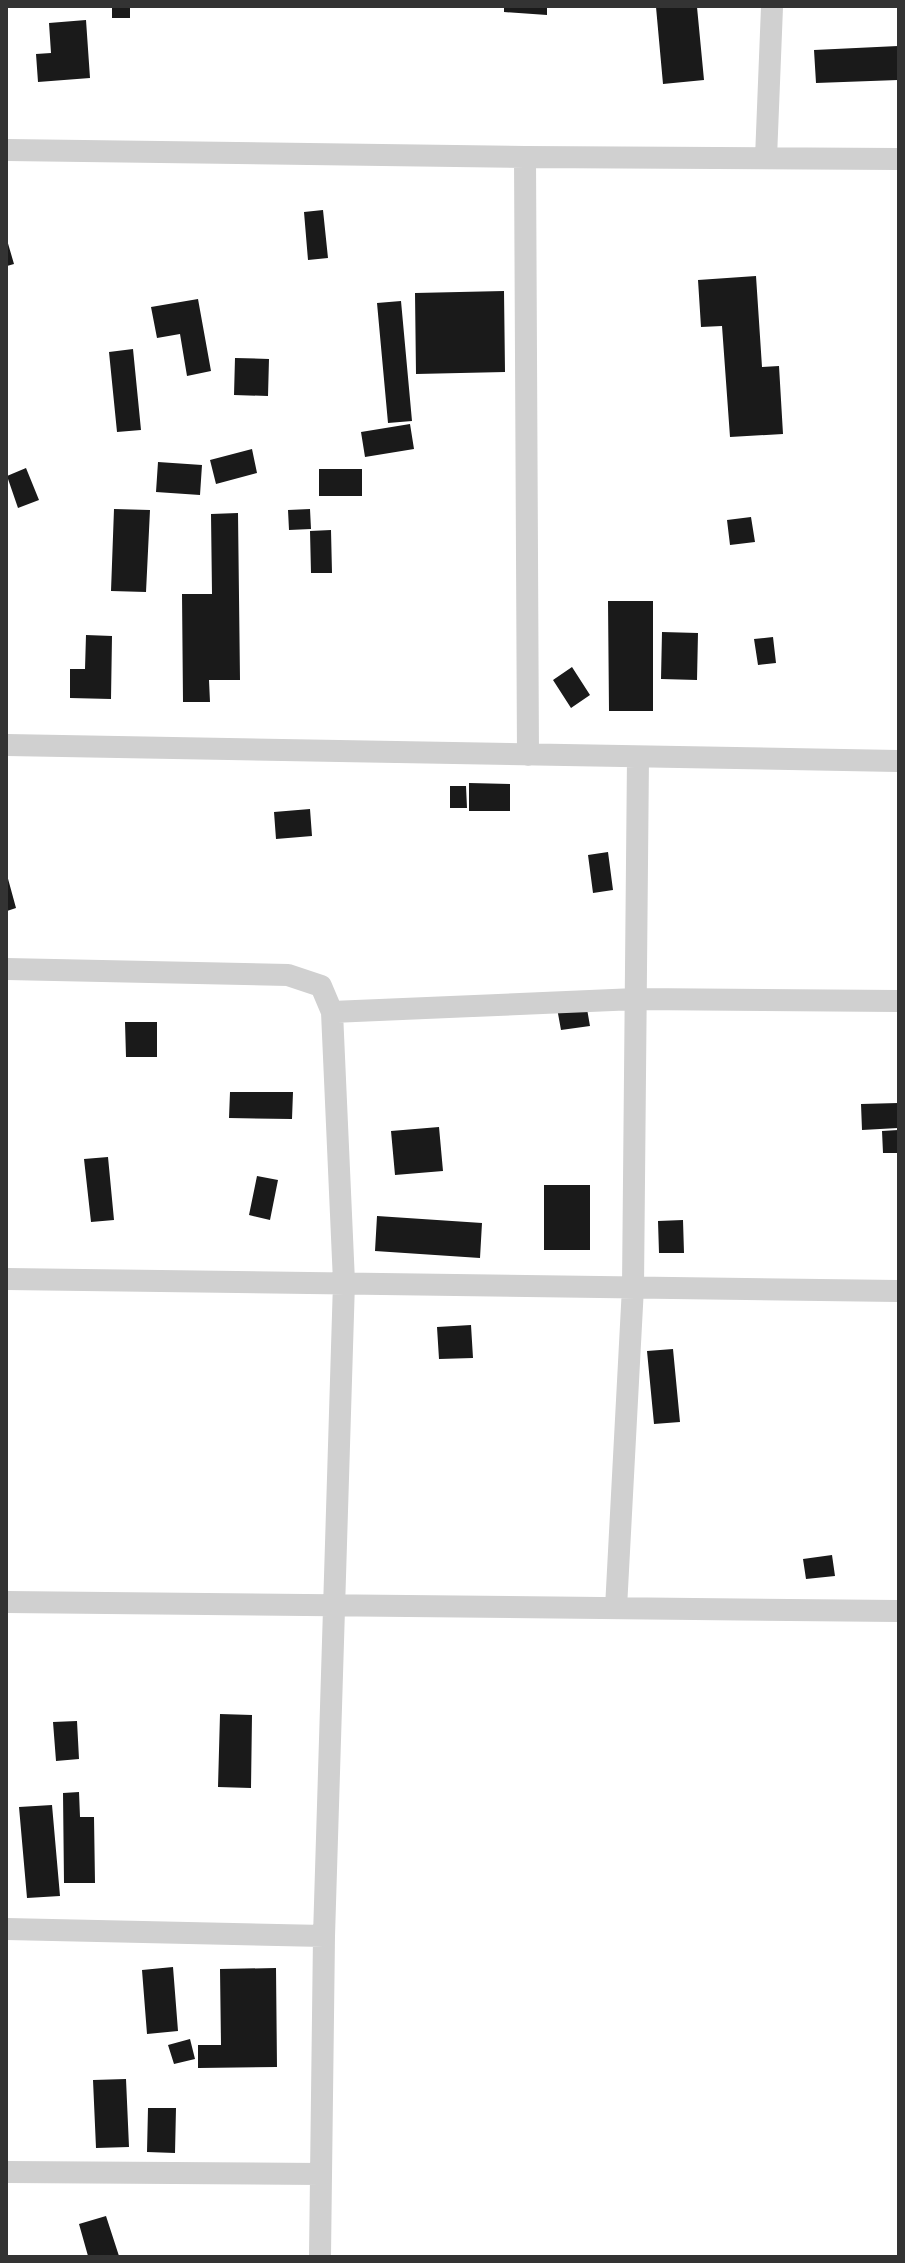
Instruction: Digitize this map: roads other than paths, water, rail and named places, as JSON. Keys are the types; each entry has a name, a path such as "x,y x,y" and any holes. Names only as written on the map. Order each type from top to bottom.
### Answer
{"street":[{"path":"766,158 772,7"},
{"path":"7,150 525,157 898,159"},
{"path":"525,157 528,754"},
{"path":"7,746 898,761"},
{"path":"616,1608 633,1287 638,756"},
{"path":"7,969 288,975 321,986 332,1012 344,1282 324,1936 320,2256"},
{"path":"332,1012 636,999 898,1001"},
{"path":"7,1279 344,1282 898,1291"},
{"path":"7,1602 898,1611"},
{"path":"7,1929 324,1936"},
{"path":"7,2172 321,2174"}]}
